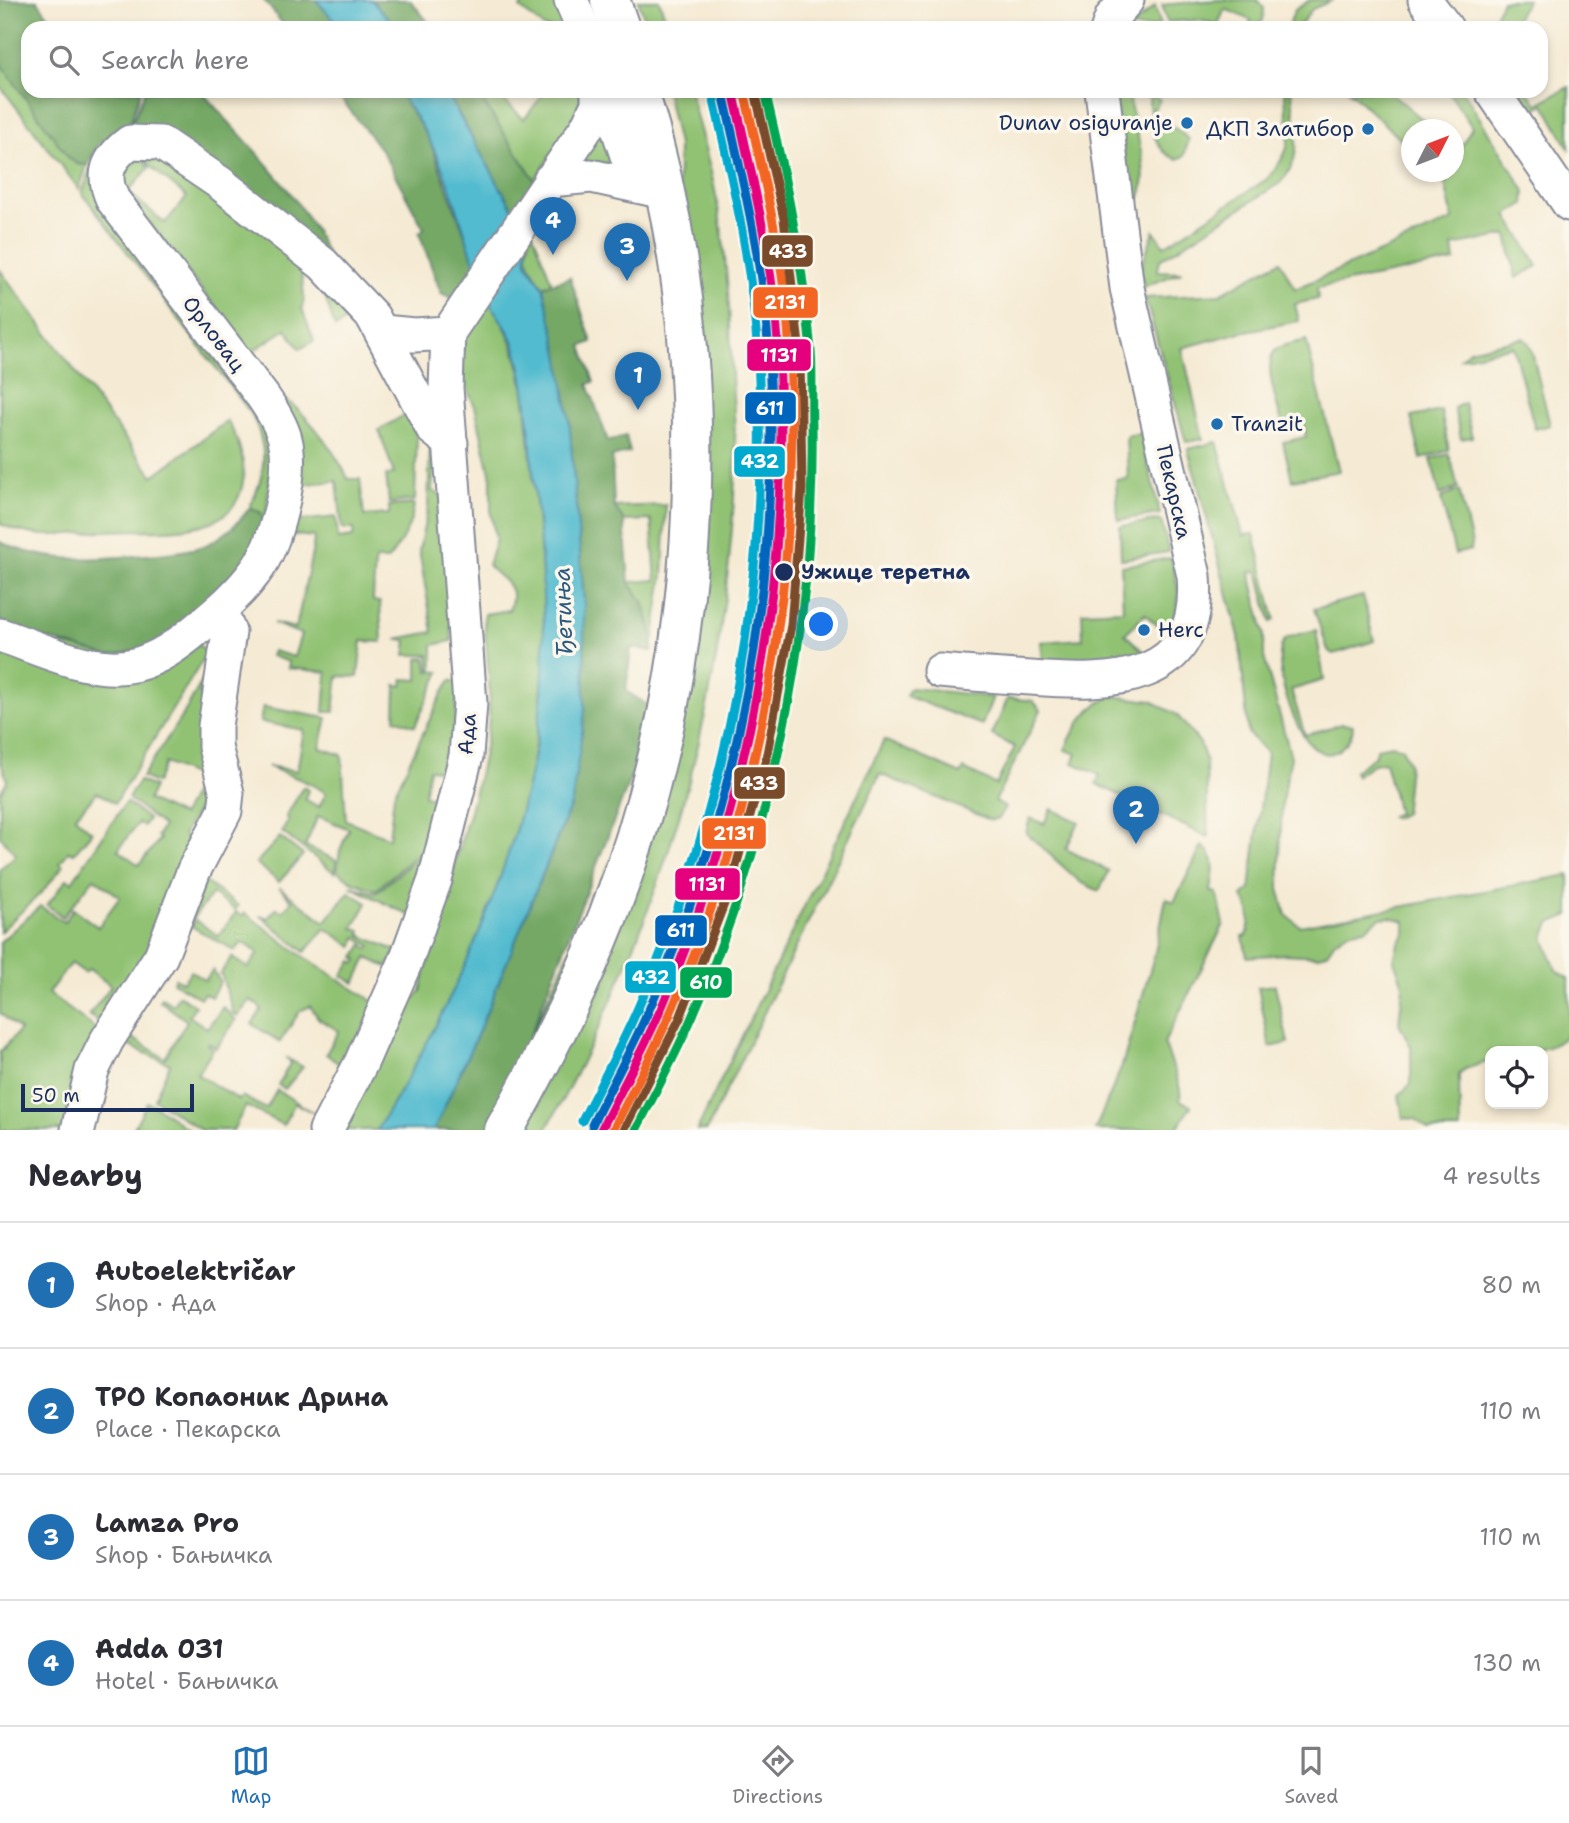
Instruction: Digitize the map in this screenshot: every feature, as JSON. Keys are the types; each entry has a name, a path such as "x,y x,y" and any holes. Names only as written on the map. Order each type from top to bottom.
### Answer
{"main road":[{"path":"610,0 618,21"},
{"path":"504,1130 554,1038 608,915 655,763 675,665 690,530 690,397 683,309 650,189 640,98"}],"street":[{"path":"571,0 580,21"},
{"path":"1111,21 1127,0"},
{"path":"1425,0 1441,21"},
{"path":"383,332 414,335 453,324 587,127 597,98"},
{"path":"602,98 613,114 650,189"},
{"name":"Пекарска","path":"940,671 1075,682 1119,680 1142,674 1172,652 1192,619 1196,600 1194,576 1127,288 1103,98"},
{"path":"1497,98 1569,204"},
{"name":"Орловац","path":"0,635 93,664 133,666 173,649 220,610 257,570 266,554 284,490 288,462 286,441 268,405 113,200 105,175 109,162 130,142 161,143 242,199 323,264 360,302 383,332 433,429 444,441 451,443"},
{"path":"550,180 591,176 650,189"},
{"name":"Ада","path":"326,1130 361,1063 405,963 435,880 466,756 470,703 445,358 453,324"},
{"path":"78,1130 92,1070 107,1040 161,956 194,870 225,811 226,793 215,747 215,726 229,632 220,610"}],"green space":[{"path":"0,0 37,0 52,21 21,21 21,92 0,63"},
{"path":"264,0 316,0 335,21 280,21"},
{"path":"371,0 410,0 427,21 391,21"},
{"path":"525,0 558,0 567,21 536,21 520,8"},
{"path":"638,0 659,0 666,21 646,21"},
{"path":"1217,0 1257,0 1264,8 1263,20 1251,21 1225,9 1219,21 1167,21 1162,5"},
{"path":"1310,0 1333,0 1312,9 1303,21 1290,21 1295,10"},
{"path":"1502,0 1527,0 1515,21 1493,21"},
{"path":"1155,6 1159,21 1138,21"},
{"path":"0,63 21,91 21,98 27,98 77,164 87,165 79,189 0,86"},
{"path":"1569,87 1569,148 1544,104 1529,112 1519,98 1532,98 1537,104"},
{"path":"25,98 139,98 130,123 99,144 87,165 77,164 68,157"},
{"path":"142,98 207,98 287,189 303,210 327,255 130,128"},
{"path":"340,98 403,98 429,139 477,267 454,299 441,293 419,233 424,229 382,151"},
{"path":"450,98 481,98 535,180 514,211"},
{"path":"481,98 502,98 524,119 540,98 584,98 584,105 535,180"},
{"path":"668,98 692,98 720,218 730,329 735,463 729,562 718,648 701,732 680,814 622,975 546,1130 523,1130 674,752 678,145"},
{"path":"1114,98 1129,98 1141,152 1143,184 1140,197 1132,208"},
{"path":"1149,98 1160,100 1153,111 1189,139 1184,156 1177,159 1162,149 1153,132"},
{"path":"1286,98 1293,98 1296,151 1288,172 1280,183 1160,260 1157,271 1182,272 1143,287 1140,270 1154,231 1164,246 1267,179 1284,155 1289,137"},
{"path":"1356,98 1397,98 1422,119 1401,119 1401,140"},
{"path":"1453,98 1467,98 1525,191 1524,204 1507,215 1538,266 1516,278 1507,235 1453,246 1455,261 1317,288 1318,299 1295,304 1299,321 1241,332 1182,348 1203,439 1186,442 1145,298 1220,294 1280,261 1295,289 1453,220 1445,182 1464,182 1464,141 1472,127"},
{"path":"601,126 617,164 577,162"},
{"path":"147,149 300,259 304,297 302,309 314,341 300,349 286,329 250,353 114,176 138,152 149,168 128,192 165,223 187,197 151,167 140,151"},
{"path":"95,156 93,167 274,433 264,535 261,513 250,507 259,483 263,461 261,439 252,415 82,193"},
{"path":"532,230 552,283 543,287 528,261"},
{"path":"0,270 153,476 227,421 241,451 243,466 243,482 239,496 231,508 219,518 202,525 166,530 40,535 0,524"},
{"path":"570,277 592,342 582,346 594,382 588,384 608,441 626,436 630,452 612,457 614,506 624,521 629,582 643,602 651,627 652,651 631,648 626,691 652,708 645,741 525,1049 612,859 572,965 487,1130 434,1130 478,1033 572,802 584,603 569,418 543,287"},
{"path":"320,281 335,294 346,321 335,328"},
{"path":"486,298 510,337 522,378 525,400 538,519 543,599 543,678 536,738 525,798 508,856 487,914 437,1025 377,1130 338,1130 403,1009 421,991 425,971 441,929 440,913 472,803 487,736 489,692 484,618 485,614 509,610 512,601 507,583 488,565 496,539 491,514 491,478 475,406 462,379 463,335"},
{"path":"1523,338 1532,352 1550,425 1535,429 1513,346 1461,358 1469,350"},
{"path":"1306,340 1339,471 1292,480 1283,442 1306,437 1303,419 1282,423 1270,362 1278,348"},
{"path":"274,396 284,399 306,417 336,457 348,479 360,479 364,516 389,514 389,506 414,504 405,534 388,560 375,560 373,601 380,602 382,642 362,641 358,677 338,676 334,712 324,712 327,672 288,668 289,662 271,656 273,651 294,657 301,634 273,623 296,628 313,548 314,537 285,534 288,522 336,517 338,539 353,537 354,529 342,529 337,481 297,485"},
{"path":"1464,403 1472,437 1461,439 1454,408"},
{"path":"1441,411 1449,450 1421,459 1411,417"},
{"path":"408,413 417,437 415,500 389,503 386,475 394,474 379,430"},
{"path":"1141,433 1160,514 1118,520 1116,480 1128,479 1126,436"},
{"path":"1217,442 1243,535 1254,534 1275,620 1271,622 1258,571 1250,572 1264,634 1264,657 1291,757 1282,801 1279,888 1286,915 1300,926 1569,875 1569,915 1550,923 1544,937 1556,970 1569,978 1569,1032 1562,1040 1548,1047 1485,1046 1485,1063 1465,1069 1459,1075 1460,1130 1429,1130 1415,1119 1403,1118 1399,1095 1411,1084 1411,1047 1399,1023 1403,985 1394,960 1398,944 1405,934 1405,921 1390,917 1380,918 1365,929 1350,931 1335,941 1327,953 1319,956 1284,954 1247,957 1243,937 1247,936 1250,915 1242,896 1250,889 1267,753 1248,733 1239,636 1188,449"},
{"path":"430,444 434,468 432,491 445,497 452,641 433,645 433,669 430,669 429,655 405,655 407,641 396,639 433,632 419,550 428,508"},
{"path":"1449,454 1458,487 1440,495 1431,459"},
{"path":"1459,490 1472,544 1471,550 1455,554 1441,498"},
{"path":"666,505 663,575 652,651 646,615 629,582 656,580 651,520 624,521 614,507"},
{"path":"250,507 261,513 265,523 257,552 156,648 108,656 0,626 0,542 30,553 62,558 178,552 206,545 219,538 236,524"},
{"path":"1161,520 1169,552 1121,559 1120,526"},
{"path":"1171,558 1178,605 1167,635 1145,614 1125,634 1147,655 1110,665 1043,662 1041,642 1083,639 1082,612 1123,610 1121,566"},
{"path":"1363,596 1374,641 1334,654 1328,650 1314,609"},
{"path":"1316,630 1324,680 1291,690 1305,735 1341,724 1353,725 1346,743 1327,754 1314,747 1302,733 1292,713 1281,669 1280,651 1285,640"},
{"path":"198,644 207,653 115,803 97,792 75,817 92,832 74,853 69,851 60,863 63,866 43,891 0,932 0,869 16,855 0,836 0,793 7,781 0,760 0,646"},
{"path":"216,655 207,748 197,777 165,763 156,783 142,777 189,705"},
{"path":"426,658 428,671 440,672 415,726 395,719 396,685 402,686 403,679 418,680 418,659"},
{"path":"458,679 452,772 429,769 424,796 446,799 436,838 376,890 353,882 337,871 340,850 349,829 318,816 305,846 336,860 335,873 282,832 289,819 286,817 303,787 308,790 305,799 319,807 326,793 268,766 297,771 304,730 260,722 263,707 327,718 320,748 342,755 346,820 389,838 394,794 443,692 451,680 454,682"},
{"path":"910,688 993,697 982,725 906,696"},
{"path":"1112,696 1152,701 1177,715 1200,743 1206,761 1208,837 1096,784 1100,775 1073,763 1077,754 1065,750 1073,732 1089,711"},
{"path":"1008,698 1033,701 1041,710 995,801 1005,807 999,818 990,820 880,774 707,1130 697,1130 884,740 961,774 964,769 996,785 1015,747 992,735"},
{"path":"1391,745 1402,748 1409,764 1404,813 1395,818 1391,816 1398,813 1385,762 1373,764 1356,776 1354,771 1374,757 1377,748"},
{"path":"139,781 154,787 148,800 182,816 197,785 211,790 205,809 199,808 183,835 196,843 170,911 104,1026 89,1015 111,986 89,969 85,973 71,963 48,993 100,1032 68,1130 0,1130 0,1052 20,1030 0,1013 0,942 40,906 64,922 73,909 98,927 120,897 94,878 63,917 47,905 67,879 72,882 126,802 148,819 143,826 138,823 118,850 139,865 160,839 157,836 163,826 128,798"},
{"path":"1051,809 1079,822 1066,849 1109,871 1099,891 1080,882 1026,833 1030,818 1044,824"},
{"path":"280,837 303,855 279,882 256,863"},
{"path":"436,842 411,916 350,886 376,893"},
{"path":"1202,846 1213,861 1211,892 1217,893 1224,924 1164,1043 1178,1080 1180,1100 1191,1106 1176,1130 1095,1130 1122,1066 1155,953 1166,898 1174,902"},
{"path":"204,881 238,906 235,910 212,894 189,924"},
{"path":"279,887 325,922 349,892 367,903 353,928 361,931 360,935 397,951 387,967 367,958 355,983 342,976 352,961 356,963 358,960 355,957 363,944 368,949 371,946 356,937 353,947 325,928 305,952 260,915 268,918 277,908 282,912 292,901"},
{"path":"236,912 242,916 245,913 304,957 376,1003 343,1067 326,1054 339,1031 319,1019 310,1006 300,1011 280,1042 252,1024 262,1009 250,1000 238,1016 233,1013 221,973 232,957 248,968 258,953 242,942 235,951 191,926 196,920 218,936"},
{"path":"213,970 220,982 211,997 204,993 200,998 173,982 175,978 183,982 191,971 205,980"},
{"path":"1275,985 1288,1043 1270,1047 1258,987"},
{"path":"179,995 195,1006 189,1016 207,1028 223,1007 236,1020 216,1048 208,1042 207,1045 213,1049 197,1074 239,1100 242,1096 266,1109 277,1090 314,1113 295,1103 283,1125 246,1106 233,1130 201,1130 154,1099 170,1064 121,1042 126,1034 165,1058 187,1021 160,1001 162,998 173,1005"},
{"path":"285,1057 303,1067 285,1089 278,1085 291,1062"},
{"path":"147,1102 159,1108 190,1130 133,1130"}],"water":[{"path":"316,0 371,0 391,21 335,21"},
{"name":"Ђетиња","path":"403,98 449,98 514,211 527,244 527,263 543,287 559,353 569,418 584,603 585,712 572,802 478,1033 434,1130 377,1130 428,1041 492,901 523,804 534,754 544,654 543,584 528,414 520,362 509,332 485,294 452,195 437,156"}],"transit line":[{"name":"432","path":"582,1121 641,1001 672,925 698,847 720,767 750,605 758,523 758,358 747,259 713,98"},
{"name":"611","path":"592,1125 651,1005 682,928 708,849 748,688 760,606 768,523 771,440 769,357 758,257 724,98"},
{"name":"1131","path":"601,1130 661,1009 692,931 718,852 758,689 770,607 778,524 781,440 779,356 768,256 735,98"},
{"name":"2131","path":"613,1130 670,1014 701,936 728,856 768,692 781,609 789,525 792,441 788,322 773,222 746,98"},
{"name":"433","path":"624,1130 680,1018 729,891 766,759 791,625 802,489 800,353 784,219 757,98"},
{"name":"610","path":"636,1130 689,1024 744,881 783,731 806,579 811,502 812,360 787,188 767,98"}],"place":[{"name":"Dunav osiguranje","path":"1187,123"},
{"name":"ДКП Златибор","path":"1368,129"},
{"name":"Adda 031","path":"553,255"},
{"name":"Lamza Pro","path":"627,281"},
{"name":"Autoelektričar","path":"638,410"},
{"name":"Tranzit","path":"1217,424"},
{"name":"Ужице теретна","path":"784,572"},
{"name":"Herc","path":"1144,630"},
{"name":"ТРО Копаоник Дрина","path":"1136,844"}]}
